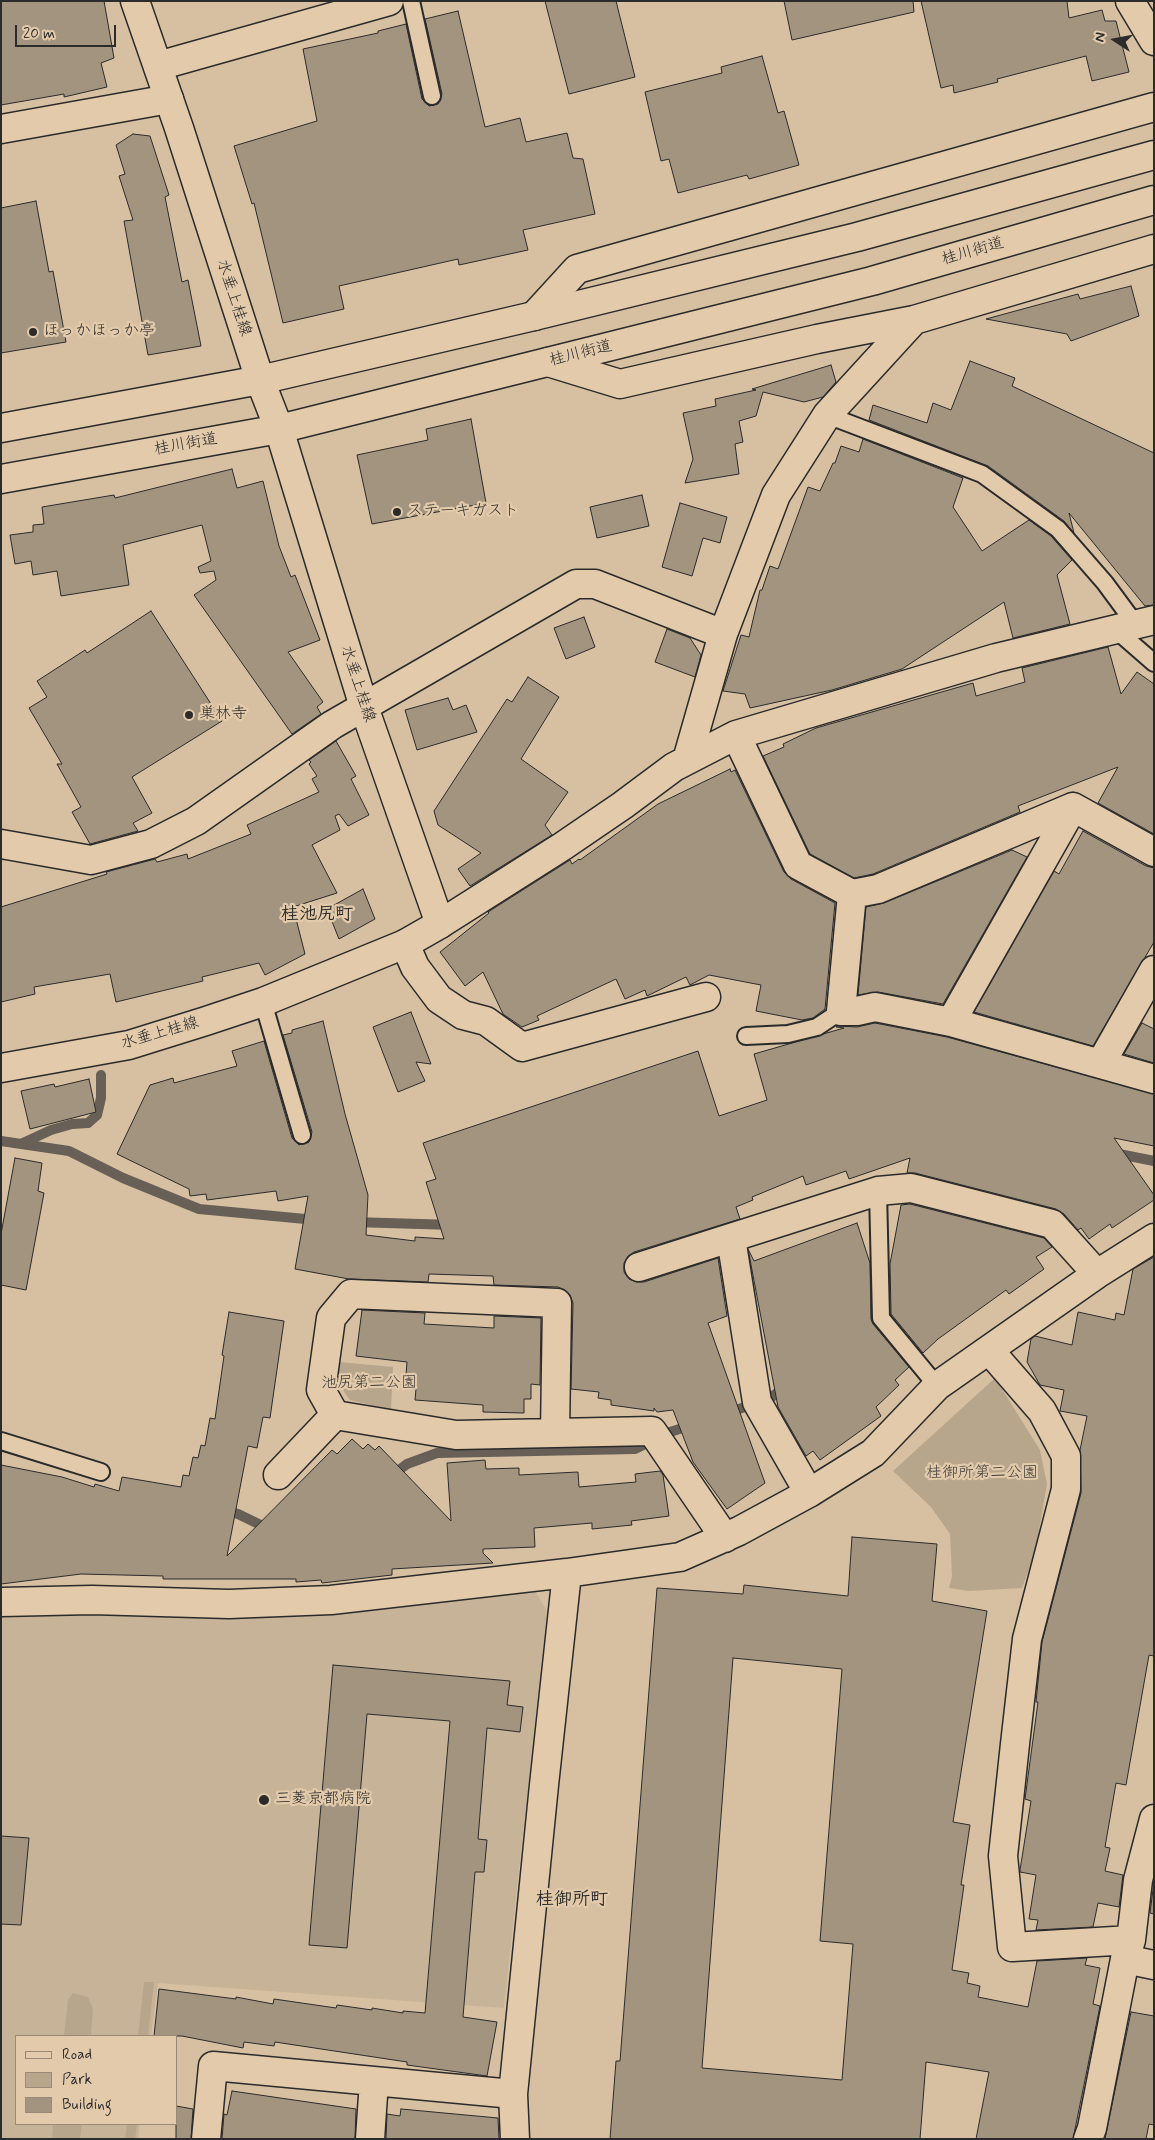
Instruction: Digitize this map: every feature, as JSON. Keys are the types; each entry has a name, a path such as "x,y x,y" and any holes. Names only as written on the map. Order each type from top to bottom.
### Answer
{"street":[{"name":"水垂上桂線","path":"1,1068 129,1045 263,1002 404,944 440,924 364,707 278,429 260,380 169,99 135,1"},
{"path":"158,66 389,1"},
{"path":"1130,1 1154,41"},
{"path":"1,128 169,99"},
{"path":"534,316 577,269 1154,107"},
{"path":"1,428 260,380 534,316 857,237 1154,155"},
{"name":"桂川街道","path":"1,479 278,429 872,281 1154,200"},
{"path":"548,362 620,384 817,339 914,320 1154,249"},
{"path":"687,760 723,634 776,495 827,415 914,320"},
{"path":"1,844 91,860 151,844 196,821 332,725 576,584 595,584 723,634"},
{"path":"440,924 563,846 624,805 674,767 736,735 996,658 1135,625"},
{"path":"736,735 798,865 852,894 878,889 1072,806"},
{"path":"1072,806 1154,852"},
{"path":"951,1022 1072,806"},
{"path":"852,894 842,1011 857,1011 875,1007 951,1022 1154,1079"},
{"path":"404,944 415,967 439,999 463,1015 486,1022 522,1047 706,997"},
{"path":"1101,1063 1154,970"},
{"path":"639,1267 878,1191 911,1188 1052,1224 1097,1274"},
{"path":"731,1238 757,1402 809,1493"},
{"path":"1,1602 92,1600 229,1604 331,1600 567,1573 680,1557 725,1538 809,1493 873,1453 937,1386 1097,1274 1154,1238"},
{"path":"335,1415 321,1390 331,1318 351,1294 557,1303 555,1434"},
{"path":"989,1350 1042,1411 1066,1456 1066,1489 1027,1640 1015,1744 1004,1856 1012,1947 1128,1950 1154,1965"},
{"path":"335,1415 456,1435 652,1431 725,1538"},
{"path":"278,1475 335,1415"},
{"path":"515,2139 513,2094 567,1573"},
{"path":"1088,2139 1092,2128 1128,1950 1138,1880 1154,1819"},
{"path":"206,2139 213,2066 513,2094"},
{"path":"370,2139 374,2081"}],"lane":[{"path":"411,1 432,96"},
{"path":"827,415 982,474 1058,529 1105,583 1135,625 1154,663"},
{"path":"263,1002 302,1135"},
{"path":"746,1036 788,1034 817,1027 842,1011"},
{"path":"878,1191 881,1318 937,1386"},
{"path":"1,1441 101,1472"}],"shaded area":[{"name":"三菱京都病院","path":"535,1591 547,1611 504,2008 158,1983 151,2035 15,2035 15,2125 140,2125 138,2139 1,2139 1,1611 241,1618"}],"green space":[{"name":"池尻第二公園","path":"339,1362 393,1367 391,1410 350,1400 335,1379"},
{"name":"桂御所第二公園","path":"995,1378 1040,1450 1047,1484 1035,1553 1022,1588 969,1591 949,1588 952,1576 950,1534 931,1507 893,1471"},
{"path":"144,1982 154,1982 148,2035 138,2035"},
{"path":"73,1993 88,1997 93,2009 91,2035 64,2035 68,2000"},
{"path":"53,2125 82,2125 80,2139 52,2139"},
{"path":"127,2125 137,2125 135,2139 125,2139"}],"building":[{"path":"1,1 104,1 114,58 101,63 107,87 64,97 64,94 1,105"},
{"path":"545,1 616,1 635,77 569,94"},
{"path":"784,1 913,1 914,12 792,40"},
{"path":"921,1 1067,1 1069,18 1102,10 1105,21 1116,21 1129,72 1092,81 1086,56 997,79 998,82 954,93 953,85 941,88"},
{"path":"458,11 485,127 520,118 526,142 567,133 573,158 583,159 595,214 523,230 528,250 459,265 458,259 339,286 344,309 283,323 254,203 252,204 234,146 317,121 303,49 378,33 378,31 406,24 422,99 429,106 438,104 442,94 425,19"},
{"path":"762,56 778,113 784,111 799,165 749,179 747,175 678,193 669,159 661,161 645,92 722,73 721,67"},
{"path":"133,134 150,136 169,195 165,197 182,282 188,280 201,346 148,355 124,221 133,220 119,176 125,174 116,145"},
{"path":"36,201 49,272 53,271 66,342 1,353 1,208"},
{"path":"1131,286 1139,316 1071,341 1067,334 986,319 1078,294 1080,299"},
{"path":"970,361 1015,378 1012,386 1154,453 1154,605 1145,606 1069,513 1074,533 1064,521 988,466 869,420 873,405 927,423 933,403 951,410"},
{"path":"831,365 836,382 823,397 804,402 763,392 756,416 739,421 743,442 735,444 739,474 685,483 693,459 683,413 716,406 715,399 756,390 752,389"},
{"path":"471,419 486,503 372,524 357,455 428,440 426,429"},
{"path":"863,439 963,478 953,507 982,551 1029,520 1051,536 1072,560 1057,575 1070,624 1013,638 1004,602 902,669 832,690 750,708 745,694 723,691 741,635 749,637 760,590 762,590 770,566 778,569 808,487 820,491 833,463 835,463 841,446 859,452"},
{"path":"232,469 237,488 263,481 279,546 291,577 295,575 320,640 288,652 323,702 317,707 321,714 292,734 194,595 216,580 214,571 200,573 198,567 211,561 202,525 123,545 129,585 61,596 57,571 33,575 31,561 15,564 10,535 33,532 33,525 44,524 42,507 114,495 115,498"},
{"path":"642,495 649,526 597,538 590,507"},
{"path":"680,503 727,517 720,543 703,538 692,576 662,567"},
{"path":"151,611 222,721 132,777 152,813 133,823 138,831 90,844 72,812 81,807 57,764 62,764 29,708 47,697 37,681 85,650 87,653"},
{"path":"584,617 595,647 566,659 554,628"},
{"path":"667,629 690,638 701,655 695,677 655,662"},
{"path":"1108,647 1121,694 1137,672 1154,684 1154,834 1098,803 1118,767 1018,806 1020,812 873,874 854,878 810,854 763,756 784,747 783,744 816,728 973,683 976,696 1025,682 1022,668"},
{"path":"528,677 559,697 521,759 568,792 545,825 552,835 470,886 458,869 481,853 438,825 434,811 507,699 512,702"},
{"path":"448,698 453,710 466,705 477,732 417,750 405,710"},
{"path":"336,741 356,776 351,779 369,815 348,826 339,814 335,816 340,830 312,845 337,893 293,907 305,954 265,975 259,963 202,977 203,981 116,1002 110,974 34,987 35,994 1,1002 1,907 107,874 106,872 155,859 157,862 187,854 188,859 251,834 247,825 319,792 312,779 317,776 309,764 311,762 309,760"},
{"path":"730,769 731,772 735,770 784,872 791,879 835,903 825,1009 813,1018 802,1020 756,1011 761,985 709,975 690,985 686,977 647,996 645,990 625,999 616,979 537,1016 539,1020 522,1027 503,1014 483,972 465,986 440,952 488,912 570,860 572,864 580,860 658,804"},
{"path":"1083,831 1146,866 1154,868 1154,942 1093,1046 974,1012 1054,871 1059,874"},
{"path":"1012,850 1027,857 943,1004 878,992 858,995 866,907 884,903"},
{"path":"363,889 375,919 339,939 327,909"},
{"path":"411,1012 431,1064 416,1062 425,1081 398,1092 373,1027"},
{"path":"323,1021 345,1114 368,1195 366,1235 415,1241 415,1237 444,1239 426,1182 436,1179 423,1143 698,1051 719,1116 767,1100 754,1054 844,1028 837,1026 857,1027 875,1023 947,1037 1154,1094 1154,1146 1114,1138 1154,1195 1154,1200 1112,1228 1110,1224 1089,1239 1081,1228 1078,1230 1064,1214 1056,1209 915,1173 907,1173 910,1158 849,1179 846,1171 806,1185 803,1176 752,1197 753,1200 736,1207 740,1219 634,1252 628,1256 624,1263 624,1272 629,1279 636,1282 644,1282 718,1258 727,1316 708,1323 765,1483 727,1509 693,1462 673,1410 657,1412 654,1408 654,1411 611,1405 611,1400 598,1398 599,1392 571,1389 573,1303 570,1295 565,1290 558,1287 494,1285 493,1276 429,1274 428,1282 349,1279 295,1269 308,1196 278,1201 276,1191 207,1200 206,1194 190,1196 189,1189 117,1154 150,1085 173,1078 174,1083 237,1066 232,1051 264,1041 292,1138 299,1145 309,1142 312,1132 283,1035 292,1033 292,1030"},
{"path":"1142,1023 1154,1029 1154,1063 1124,1054"},
{"path":"89,1079 96,1112 30,1129 21,1091 54,1084 55,1087"},
{"path":"15,1158 42,1163 38,1191 44,1193 26,1290 1,1285 1,1234"},
{"path":"910,1204 1044,1238 1052,1247 1036,1257 1044,1269 1009,1294 1006,1290 938,1339 923,1353 891,1314 890,1264 901,1205"},
{"path":"857,1223 870,1263 871,1319 873,1324 909,1367 895,1380 899,1385 876,1407 881,1416 820,1460 813,1451 806,1456 778,1407 748,1249 754,1261"},
{"path":"1154,1257 1154,1656 1149,1655 1126,1785 1116,1783 1105,1847 1110,1848 1105,1871 1123,1875 1119,1907 1098,1903 1093,1927 1036,1930 1038,1920 1029,1919 1036,1875 1020,1872 1031,1801 1025,1799 1038,1702 1036,1702 1042,1642 1081,1493 1080,1450 1087,1416 1060,1411 1064,1390 1040,1385 1027,1362 1031,1339 1035,1336 1072,1345 1078,1312 1115,1320 1116,1313 1124,1315 1133,1269"},
{"path":"362,1310 425,1313 424,1324 494,1328 494,1316 541,1318 540,1385 531,1384 531,1399 524,1399 524,1413 483,1412 483,1405 415,1400 416,1389 405,1388 407,1362 356,1356"},
{"path":"229,1312 284,1321 270,1418 263,1417 257,1448 248,1446 227,1556 332,1450 337,1454 352,1439 363,1449 368,1444 375,1450 379,1446 451,1521 447,1463 485,1460 486,1469 519,1468 519,1475 578,1472 579,1487 636,1482 635,1474 660,1471 663,1475 669,1516 631,1521 632,1525 592,1529 592,1523 534,1528 535,1547 483,1549 483,1553 493,1563 392,1569 392,1575 322,1583 321,1580 296,1582 296,1579 163,1579 163,1576 81,1574 1,1584 1,1465 62,1477 94,1487 95,1484 119,1491 122,1477 181,1487 183,1475 189,1476 193,1457 198,1458 201,1445 205,1446 210,1418 215,1419"},
{"path":"852,1537 937,1544 932,1601 987,1611 953,1822 970,1825 961,1885 964,1885 952,1970 969,1973 967,1983 980,1986 978,1997 1028,2007 1037,1961 1087,1958 1085,1965 1100,1968 1093,2004 1100,2006 1073,2139 976,2139 989,2072 926,2062 920,2139 610,2139 616,2061 620,2061 657,1588 743,1594 744,1585 848,1596","holes":["733,1658 842,1669 820,1941 853,1944 842,2080 702,2068"]},
{"path":"333,1665 510,1681 507,1705 523,1707 520,1732 487,1728 478,1839 487,1840 484,1872 475,1872 463,2017 497,2022 487,2076 407,2065 407,2062 275,2042 274,2046 244,2042 243,2048 178,2035 154,2035 159,1989 236,1999 236,1997 273,2004 274,1999 336,2008 337,2005 403,2013 403,2011 425,2013 450,1721 367,1714 347,1948 309,1945"},
{"path":"1,1836 29,1838 21,1925 1,1924"},
{"path":"1154,1882 1154,1914 1150,1913"},
{"path":"1131,2012 1154,2016 1154,2125 1149,2124 1146,2139 1105,2139"},
{"path":"232,2091 356,2109 355,2139 222,2139 224,2114 227,2115"},
{"path":"178,2106 193,2109 191,2139 176,2139"},
{"path":"401,2109 498,2118 499,2139 386,2139 387,2114 400,2116"}],"waterway":[{"path":"23,1143 51,1130 72,1124 88,1123 97,1115 101,1098 101,1075"},
{"path":"1,1141 69,1151 123,1178 199,1209 316,1220"},
{"path":"1114,1153 1154,1161"},
{"path":"353,1222 454,1225"},
{"path":"727,1413 769,1399 786,1386"},
{"path":"391,1476 407,1464 437,1453 635,1449 670,1432 692,1425"},
{"path":"222,1509 238,1514 271,1530"}],"place":[{"name":"ほっかほっか亭","path":"33,332"},
{"name":"ステーキガスト","path":"397,512"},
{"name":"巣林寺","path":"189,715"},
{"name":"三菱京都病院","path":"264,1800"}],"district":[{"name":"桂池尻町","path":"317,915"},
{"name":"桂御所町","path":"572,1900"}]}
